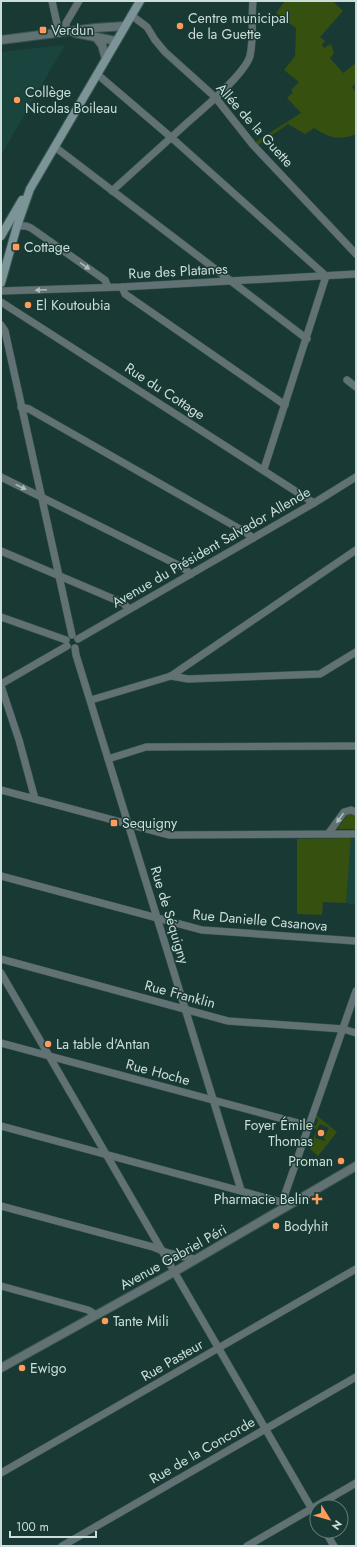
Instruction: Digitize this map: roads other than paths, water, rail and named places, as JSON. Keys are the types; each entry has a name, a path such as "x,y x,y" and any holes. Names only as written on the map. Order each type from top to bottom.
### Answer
{"main road":[{"path":"1,236 140,1"},
{"path":"1,283 17,226 30,189"}],"street":[{"path":"52,1 62,32"},
{"path":"62,32 79,1"},
{"path":"112,191 215,98 243,69 250,56 253,1"},
{"name":"Allée de la Guette","path":"132,15 147,27 155,40 166,52 215,98 253,145 356,254"},
{"path":"1,40 95,28 125,26"},
{"path":"62,32 116,41"},
{"path":"96,37 102,45 106,59"},
{"path":"97,74 171,137 326,276 264,470"},
{"path":"55,147 306,339"},
{"path":"17,226 26,226 30,228 105,280 108,287"},
{"name":"Rue des Platanes","path":"1,291 122,287 356,274"},
{"path":"122,287 125,294 285,405"},
{"name":"Rue du Cottage","path":"1,302 314,503"},
{"path":"1,326 5,331 71,640 1,617"},
{"path":"347,380 356,387"},
{"path":"21,407 29,409 245,532 253,538"},
{"path":"1,477 182,567 192,574"},
{"name":"Avenue du Président Salvador Allende","path":"1,685 71,640 192,574 356,477"},
{"path":"91,700 171,676 356,550"},
{"path":"1,551 123,603 129,609"},
{"name":"Rue de Séquigny","path":"71,640 71,648 75,648 241,1190"},
{"path":"171,676 188,679 320,674 356,652"},
{"path":"1,685 17,733 35,799"},
{"path":"108,759 146,747 356,746"},
{"path":"1,790 169,835 356,834"},
{"path":"328,834 344,812 351,810 356,812"},
{"name":"Rue Danielle Casanova","path":"1,876 202,930 356,941"},
{"name":"Rue Franklin","path":"1,959 233,1022 342,1028 356,1033"},
{"path":"1,973 309,1504"},
{"path":"1,1126 241,1190 286,1205 285,1194 356,991"},
{"name":"Rue Hoche","path":"1,1043 309,1126"},
{"name":"Avenue Gabriel Péri","path":"1,1368 174,1272 286,1205 356,1166"},
{"path":"1,1206 153,1247 194,1260"},
{"name":"Rue Pasteur","path":"1,1473 356,1269"},
{"path":"1,1286 88,1310 96,1315"},
{"name":"Rue de la Concorde","path":"62,1546 356,1377"},
{"path":"329,1499 356,1483"},
{"path":"247,1546 309,1511"}],"place":[{"name":"Centre municipal de la Guette","path":"180,26"},
{"name":"Verdun","path":"43,30"},
{"name":"Collège Nicolas Boileau","path":"17,100"},
{"name":"Cottage","path":"16,247"},
{"name":"El Koutoubia","path":"28,305"},
{"name":"Sequigny","path":"114,823"},
{"name":"La table d'Antan","path":"48,1044"},
{"name":"Foyer Émile Thomas","path":"321,1133"},
{"name":"Proman","path":"341,1161"},
{"name":"Pharmacie Belin","path":"317,1199"},
{"name":"Bodyhit","path":"276,1226"},
{"name":"Tante Mili","path":"105,1321"},
{"name":"Ewigo","path":"22,1368"}]}
